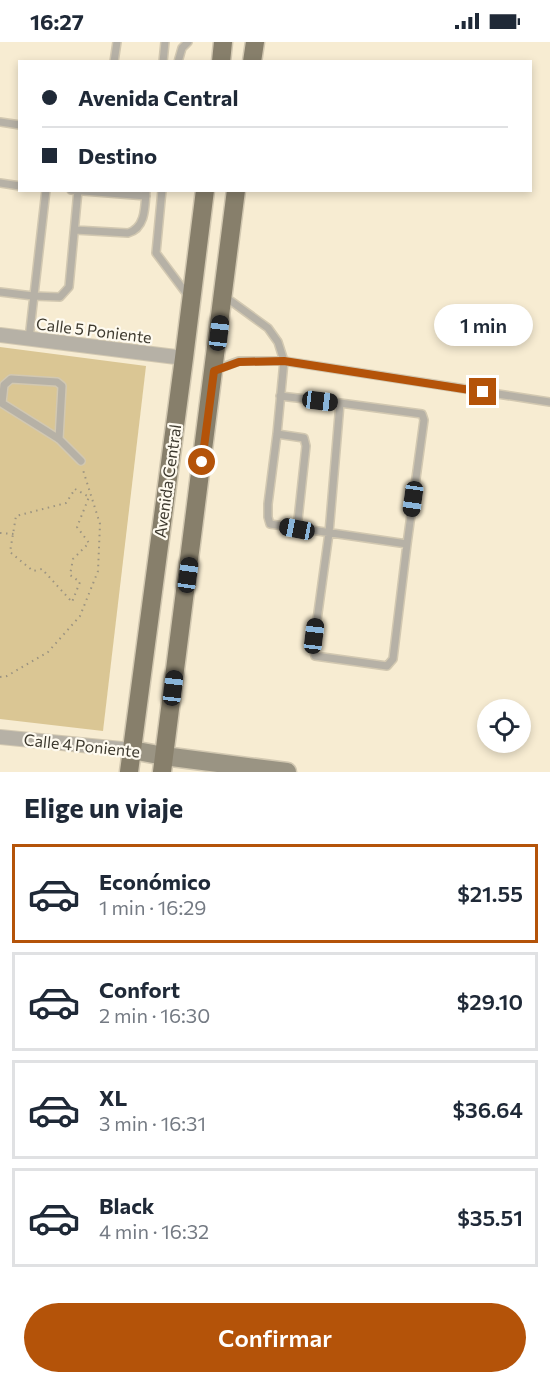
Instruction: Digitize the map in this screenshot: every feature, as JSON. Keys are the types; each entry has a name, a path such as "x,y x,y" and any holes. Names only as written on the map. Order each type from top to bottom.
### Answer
{"main road":[{"path":"220,60 223,42"},
{"path":"252,60 255,42"},
{"name":"Avenida Central","path":"129,772 205,192"},
{"name":"Avenida Central","path":"163,764 237,192"}],"street":[{"name":"Calle 5 Poniente","path":"0,336 184,358"},
{"name":"Calle 4 Poniente","path":"0,737 132,750 163,764 287,772"}],"lane":[{"path":"114,60 117,42"},
{"path":"163,60 165,42"},
{"path":"179,60 182,48 188,42"},
{"path":"0,122 18,125"},
{"path":"0,183 18,186"},
{"path":"29,339 46,192"},
{"path":"0,292 60,297 69,287 78,192"},
{"path":"75,230 128,233 135,231 142,223 146,194 101,192"},
{"path":"162,192 156,253 191,300"},
{"path":"224,296 268,328 278,342 284,361 268,504 270,524 407,544"},
{"path":"214,371 239,362 284,361 550,402"},
{"path":"59,438 62,386 57,382 11,379 4,385 1,402 59,438 81,461"},
{"path":"280,396 340,403 422,414 424,420 393,659 387,666 315,656 313,649 329,533 340,403"},
{"path":"277,434 304,438 306,446 297,529"}],"path":[{"path":"0,677 7,676 48,652 80,616 98,571 100,524 81,461"},
{"path":"75,489 89,497 77,527 89,543 73,559 70,575 80,582 72,602 42,569 33,571 10,552 14,534 16,516 66,503 75,489"},
{"path":"0,533 14,534"}],"shaded area":[{"path":"0,347 146,366 103,731 0,719"}],"route":[{"path":"202,462 214,371 239,362 284,361 483,392"}]}
